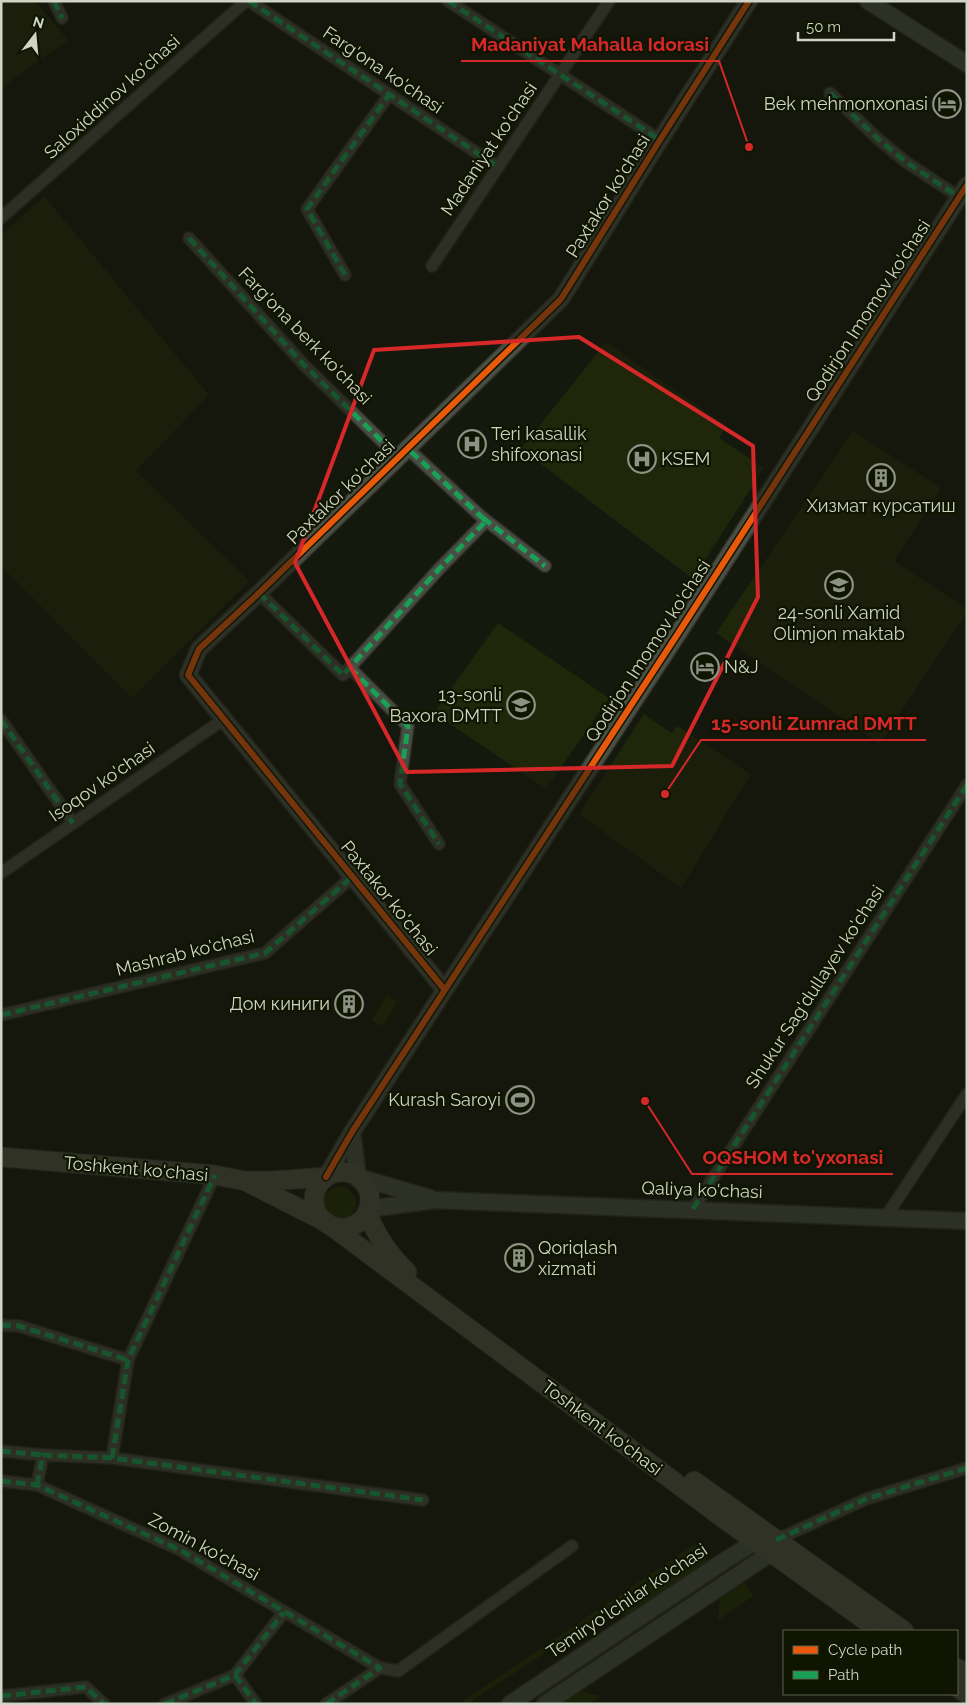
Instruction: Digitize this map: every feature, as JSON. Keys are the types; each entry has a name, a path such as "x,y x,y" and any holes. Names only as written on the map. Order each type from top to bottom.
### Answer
{"main road":[{"name":"Toshkent ko'chasi","path":"1,1157 215,1175 245,1181 270,1182 326,1177"},
{"path":"245,1181 326,1222 337,1227 349,1227 360,1222 368,1210 370,1197 366,1186 358,1177 342,1172 326,1177 316,1191 314,1202 318,1214 326,1222"},
{"name":"Toshkent ko'chasi","path":"368,1210 373,1226 394,1260 415,1279 770,1542 879,1630"},
{"name":"Toshkent ko'chasi","path":"326,1222 770,1542 902,1630"}],"street":[{"path":"54,1 62,18"},
{"name":"Farg'ona ko'chasi","path":"247,1 498,166"},
{"name":"Saloxiddinov ko'chasi","path":"1,218 247,1"},
{"path":"448,1 660,140"},
{"name":"Madaniyat ko'chasi","path":"432,266 609,1"},
{"name":"Paxtakor ko'chasi","path":"444,989 188,675 198,649 259,593 561,300 660,140 750,1"},
{"path":"868,1 967,64"},
{"path":"830,93 877,138 906,162 963,191"},
{"path":"345,275 307,209 389,95"},
{"name":"Qodirjon Imomov ko'chasi","path":"326,1177 352,1132 444,989 679,632 963,191"},
{"name":"Farg'ona berk ko'chasi","path":"189,238 305,366 403,452 545,566"},
{"path":"259,593 343,675 439,569 486,521 483,518"},
{"path":"350,668 408,726 400,784 439,844"},
{"name":"Isoqov ko'chasi","path":"1,873 224,719"},
{"path":"1,720 73,823"},
{"name":"Shukur Sag'dullayev ko'chasi","path":"693,1209 967,785"},
{"name":"Mashrab ko'chasi","path":"1,1015 265,953 352,877"},
{"path":"885,1218 967,1094"},
{"path":"352,1132 358,1177 435,1200"},
{"path":"112,1458 128,1360 215,1175"},
{"path":"368,1210 435,1200"},
{"name":"Qaliya ko'chasi","path":"435,1200 967,1221"},
{"path":"1,1325 19,1326 128,1360"},
{"path":"1,1451 112,1458 423,1500"},
{"path":"37,1485 43,1455"},
{"path":"545,1704 770,1542 866,1499 967,1468"},
{"name":"Zomin ko'chasi","path":"1,1482 37,1485 180,1550 380,1668"},
{"name":"Temiryo'lchilar ko'chasi","path":"510,1704 724,1561 770,1542"},
{"path":"326,1704 380,1668 398,1671 572,1546"},
{"path":"165,1704 235,1675 284,1612"},
{"path":"235,1675 256,1704"},
{"path":"1,1696 86,1687 104,1704"}],"highlighted area":[{"path":"579,337 753,446 758,597 672,766 407,772 295,563 374,350"}],"shaded area":[{"path":"1,1 35,1 68,40 1,88"},
{"path":"44,196 209,395 136,471 249,581 132,698 1,566 1,236"},
{"name":"KSEM","path":"606,342 727,426 719,438 764,468 693,579 521,449"},
{"name":"24-sonli Xamid Olimjon maktab","path":"853,431 941,488 894,561 967,609 967,612 880,744 716,633"},
{"name":"13-sonli Baxora DMTT","path":"498,623 609,698 546,789 434,713"},
{"path":"644,714 672,733 677,726 751,774 681,888 579,814"},
{"path":"387,995 397,1002 382,1026 372,1020"},
{"path":"340,1187 346,1188 351,1192 355,1197 355,1209 351,1214 346,1218 340,1219 334,1218 329,1214 325,1209 324,1203 325,1197 329,1192 334,1188"},
{"path":"695,1544 708,1561 626,1616 611,1609 473,1700 473,1704 459,1704"},
{"path":"745,1582 753,1596 718,1620 720,1596"},
{"path":"579,1691 600,1696 589,1704 560,1704"}],"marked path":[{"path":"54,1 62,18"},
{"path":"249,1 498,167"},
{"path":"448,1 660,140"},
{"path":"830,93 877,138 906,162 959,197"},
{"path":"345,275 307,209 389,95"},
{"path":"189,238 305,366 398,457"},
{"path":"259,593 343,675 439,569 486,521 407,448"},
{"path":"483,518 545,566"},
{"path":"350,668 408,726 400,784 439,844"},
{"path":"1,720 73,823"},
{"path":"693,1209 967,785"},
{"path":"1,1015 265,953 352,877"},
{"path":"112,1458 128,1360 215,1175"},
{"path":"1,1325 19,1326 128,1360"},
{"path":"1,1451 43,1455"},
{"path":"37,1485 43,1455 112,1458 423,1500"},
{"path":"776,1540 866,1499 967,1468"},
{"path":"1,1481 37,1485 180,1550 380,1668 326,1704"},
{"path":"165,1704 235,1675 284,1612"},
{"path":"235,1675 256,1704"},
{"path":"1,1696 86,1687 104,1704"}],"cycle path":[{"path":"444,989 188,675 199,649 561,299 749,1"},
{"path":"326,1177 352,1132 679,632 967,185"}],"place":[{"name":"Bek mehmonxonasi","path":"947,104"},
{"name":"Madaniyat Mahalla Idorasi","path":"749,147"},
{"name":"Teri kasallik shifoxonasi","path":"472,444"},
{"name":"KSEM","path":"642,459"},
{"name":"Хизмат курсатиш","path":"881,478"},
{"name":"24-sonli Xamid Olimjon maktab","path":"839,585"},
{"name":"N&J","path":"705,667"},
{"name":"13-sonli Baxora DMTT","path":"521,705"},
{"name":"15-sonli Zumrad DMTT","path":"665,794"},
{"name":"Дом киниги","path":"349,1004"},
{"name":"Kurash Saroyi","path":"520,1100"},
{"name":"OQSHOM to'yxonasi","path":"645,1101"},
{"name":"Qoriqlash xizmati","path":"519,1258"}]}
